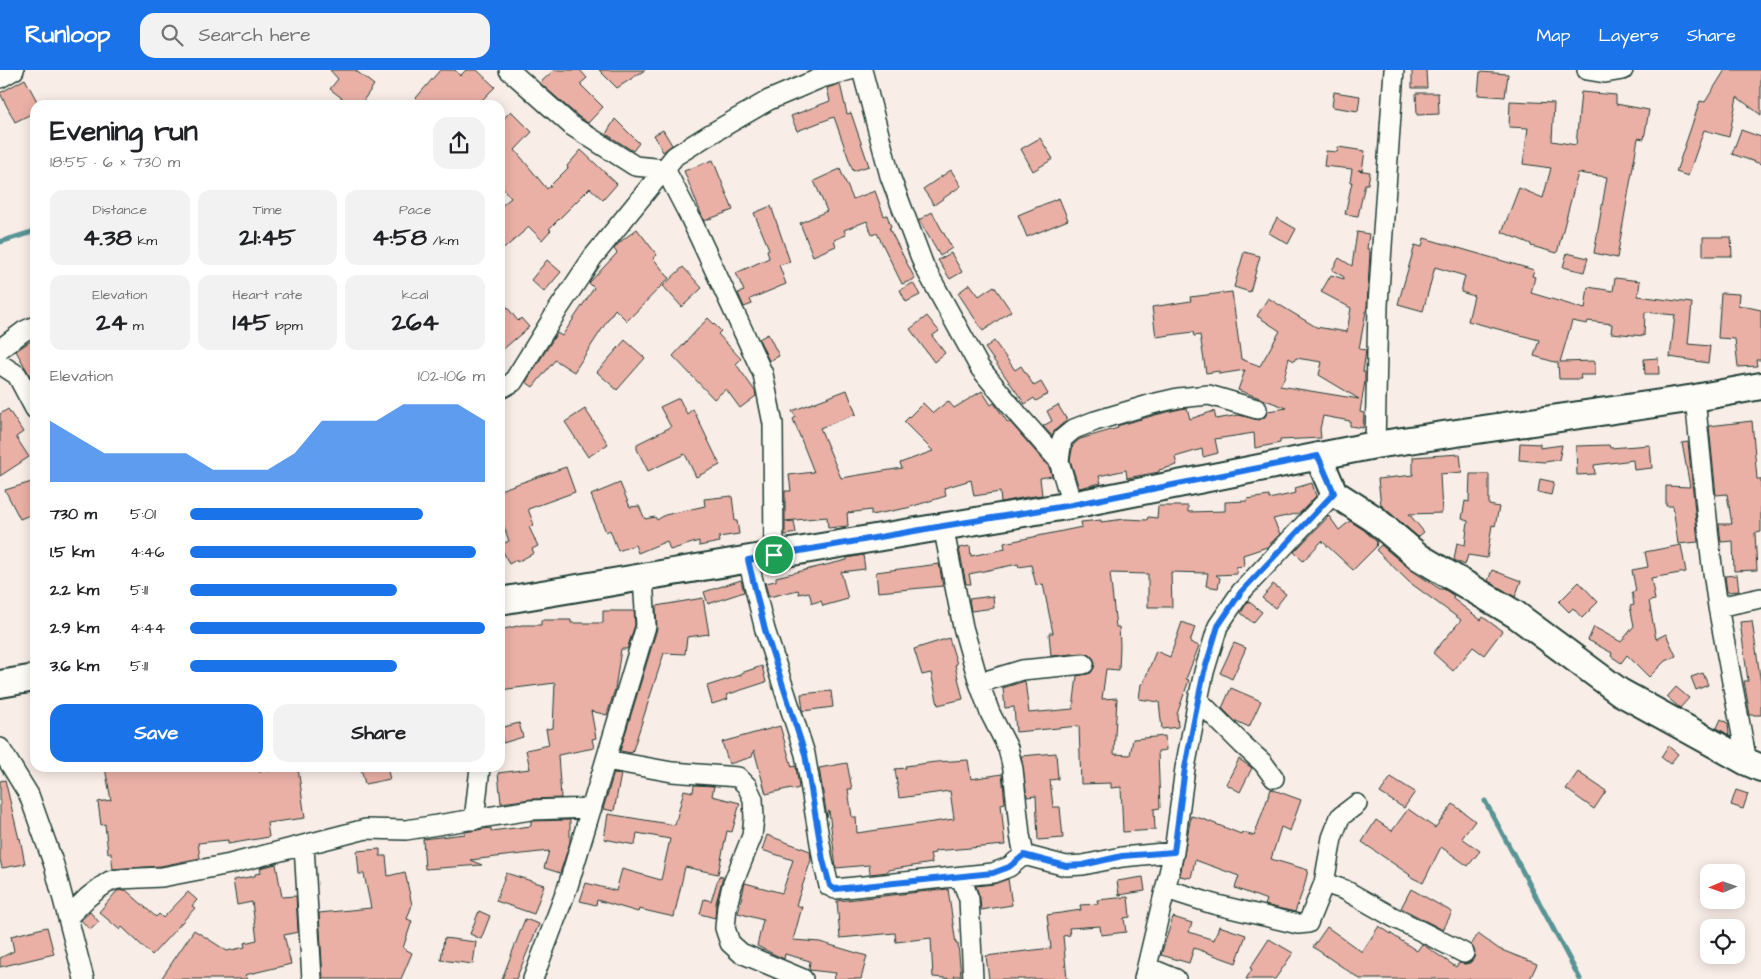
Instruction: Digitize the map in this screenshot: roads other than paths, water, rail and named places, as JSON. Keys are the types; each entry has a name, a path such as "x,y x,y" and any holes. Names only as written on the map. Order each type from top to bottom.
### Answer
{"main road":[{"path":"505,600 1072,505 1375,445 1695,398 1761,386"},
{"path":"1318,456 1334,493 1373,518 1419,557 1515,614 1620,692 1754,765"},
{"path":"0,684 30,679"}],"street":[{"path":"0,78 14,70"},
{"path":"508,70 572,126 635,166 665,169"},
{"path":"505,387 513,382 593,257 675,156 769,100 821,78 850,70"},
{"path":"862,70 890,176 924,266 980,368 1059,461"},
{"path":"1375,445 1378,305 1394,70"},
{"path":"1587,70 1605,73 1622,70"},
{"path":"665,169 690,217 763,374 773,424 774,555"},
{"path":"0,349 30,328"},
{"path":"0,364 17,375 30,399"},
{"path":"1072,505 1059,461 1062,439 1074,429 1152,404 1178,398 1209,395 1257,409"},
{"path":"1695,398 1710,550 1718,607 1754,765"},
{"path":"1176,979 1146,973 1174,852 1185,768 1198,700 1204,672 1218,626 1241,592 1334,493"},
{"path":"943,526 963,627 978,683 990,713 1008,748 1013,769 1024,855"},
{"path":"748,560 765,630 805,754 823,860 830,886 835,889 961,878 993,873 1009,867 1024,855"},
{"path":"532,979 568,886 646,626 642,578"},
{"path":"1718,607 1761,598"},
{"path":"978,683 1022,670 1084,664"},
{"path":"1198,700 1242,746 1263,763 1274,778"},
{"path":"0,748 29,795 61,889 84,979"},
{"path":"606,760 672,772 738,778 747,786 753,799 754,818 752,836 732,886 727,906 725,928 730,943 741,953 803,979"},
{"path":"474,820 480,772"},
{"path":"1166,889 1213,904 1298,924 1308,922 1324,883 1332,838 1340,817 1357,804"},
{"path":"68,917 88,897 110,881 120,878 162,876 230,864 366,829 406,830 531,810 592,808"},
{"path":"304,846 312,979"},
{"path":"1024,855 1066,866 1083,865 1122,856 1174,852"},
{"path":"961,878 969,899 973,979"},
{"path":"1324,883 1345,890 1464,953"},
{"path":"61,889 88,897"}],"waterway":[{"path":"0,242 30,233"},
{"path":"1485,801 1580,979"}]}
